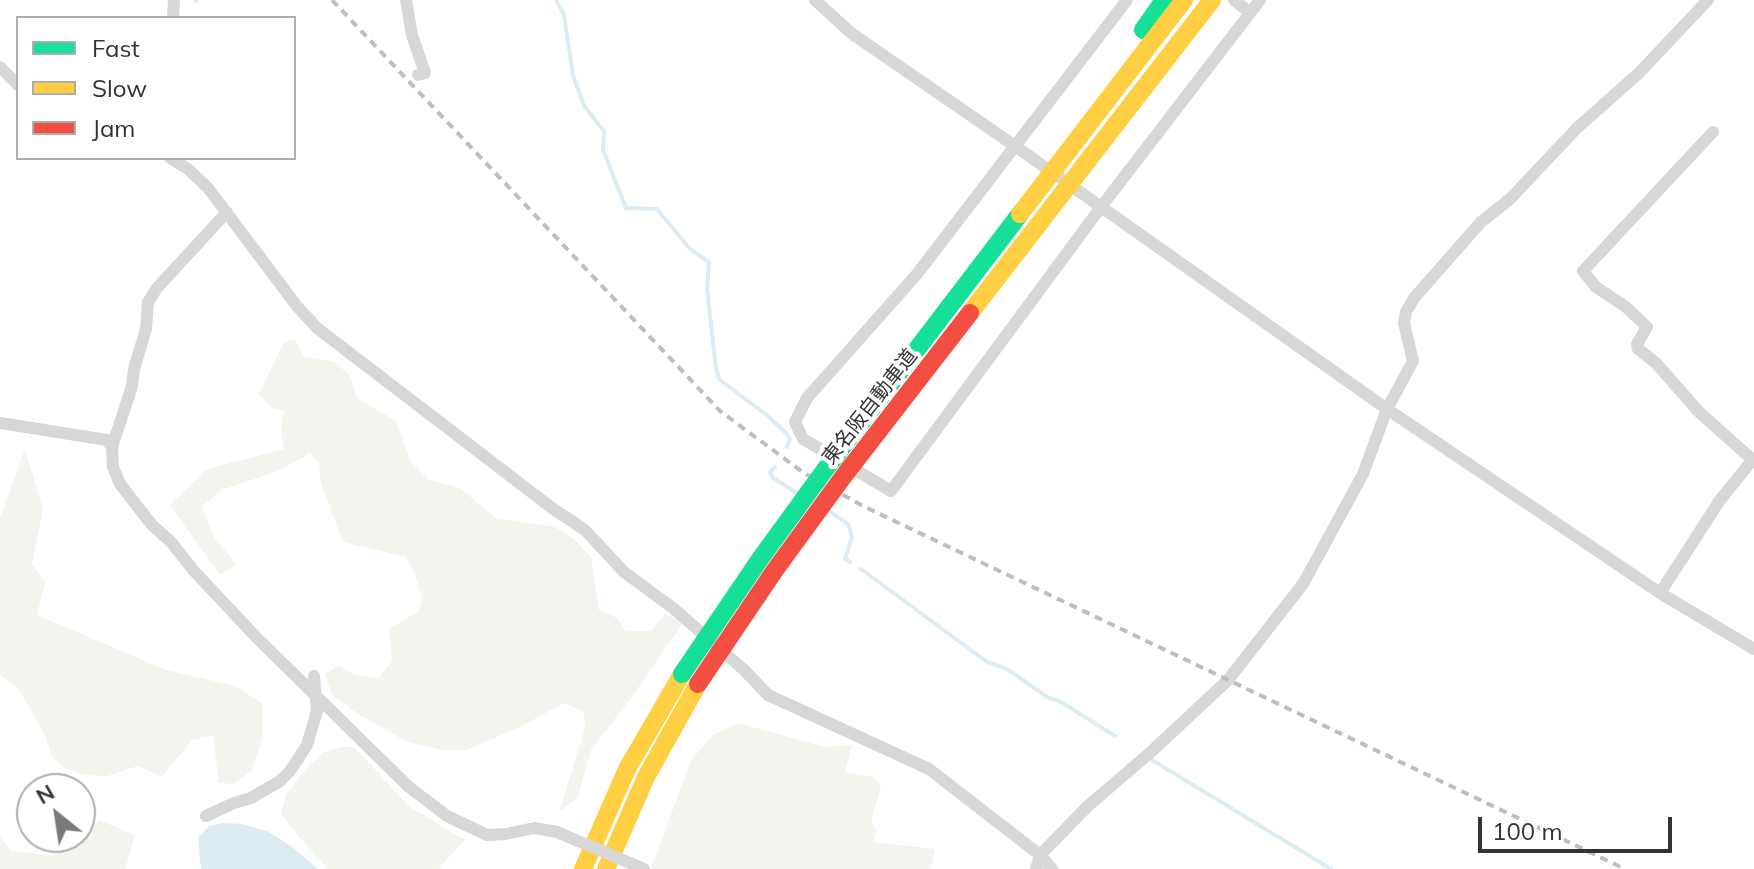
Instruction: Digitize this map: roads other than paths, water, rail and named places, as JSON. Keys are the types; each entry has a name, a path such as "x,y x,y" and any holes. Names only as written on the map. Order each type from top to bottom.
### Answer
{"highway":[{"path":"1015,224 1028,198 1164,0"},
{"name":"東名阪自動車道","path":"606,869 690,679 760,559 1184,0"},
{"name":"東名阪自動車道","path":"583,869 627,769 690,679 1212,0"},
{"path":"1064,192 1101,161 1231,0"}],"street":[{"path":"406,0 412,35 425,73 418,75"},
{"path":"815,0 851,33 1387,409 1660,593 1754,649"},
{"path":"1127,0 917,274 807,398 795,422 803,439 891,491 1101,207 1260,0"},
{"path":"1231,0 1249,12"},
{"path":"1036,869 1040,855 1088,806 1152,751 1236,671 1303,584 1363,474 1387,409 1413,361 1404,323 1414,298 1481,222 1510,199 1577,128 1639,73 1708,0"},
{"path":"0,67 16,83"},
{"path":"1660,593 1720,500 1754,459 1699,412 1656,363 1638,349 1637,344 1647,327 1626,307 1596,287 1583,271 1713,132"},
{"path":"173,160 208,188 296,305 317,328 585,530 624,572 673,608 768,695 929,769 1040,855 1052,869"},
{"path":"227,212 157,288 148,302 146,329 132,386 112,447 113,467 120,484 194,571 316,696 409,787 447,816 487,835 534,828 557,832 644,869"},
{"path":"0,423 107,440 112,447"},
{"path":"206,816 251,798 280,781 290,771 307,745 317,711 314,676"}],"waterway":[{"path":"556,0 564,15 573,75 584,106 604,131 603,150 626,208 657,209 690,249 709,262 707,289 716,369 720,380 787,434 790,439 787,447"},
{"path":"775,467 770,472 773,478 800,495"},
{"path":"829,511 848,524 852,537 845,559 850,562"},
{"path":"861,569 987,662 1007,669 1047,697 1061,702 1115,736"},
{"path":"1152,760 1331,869"}],"railway":[{"path":"332,0 720,411 804,473 863,506 1625,869"}]}
